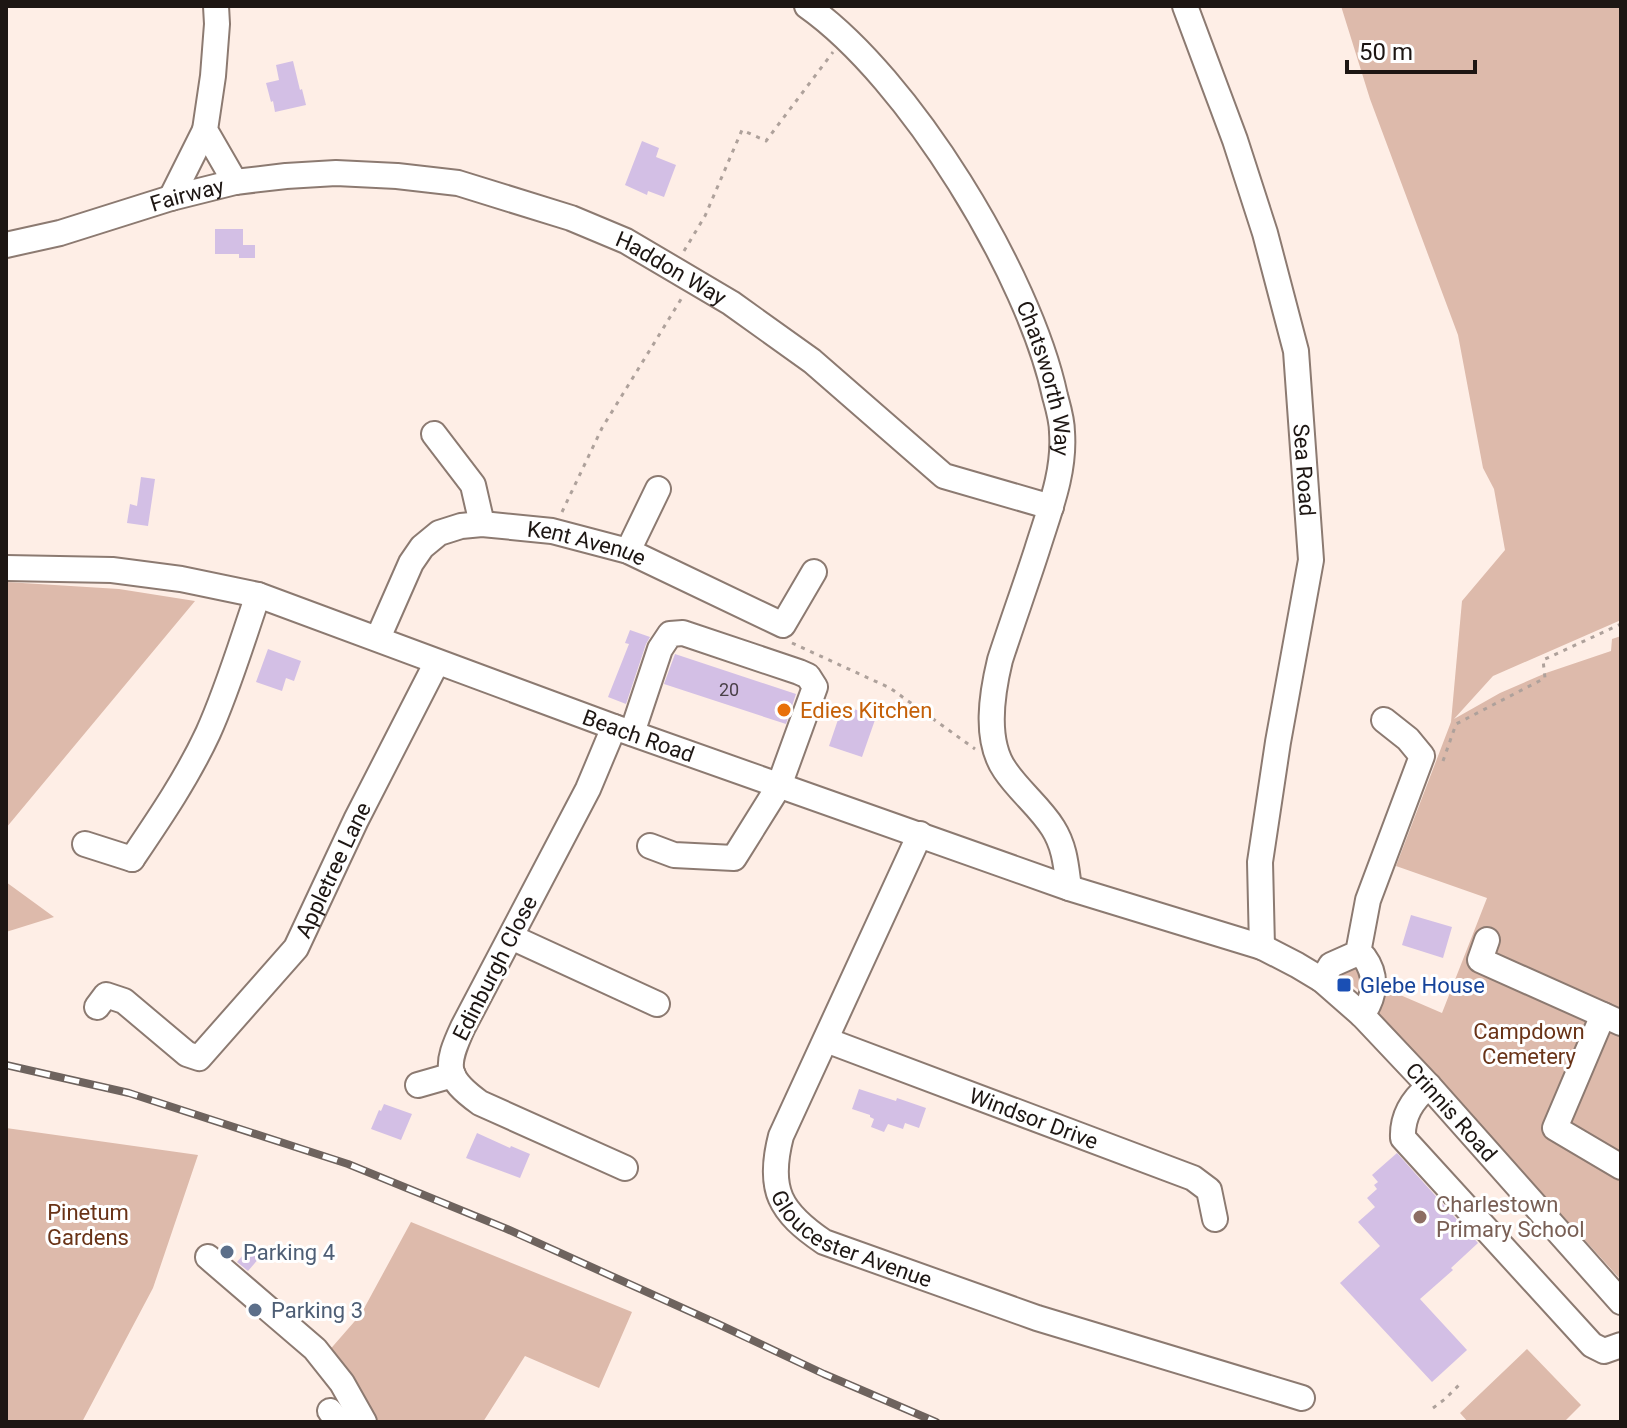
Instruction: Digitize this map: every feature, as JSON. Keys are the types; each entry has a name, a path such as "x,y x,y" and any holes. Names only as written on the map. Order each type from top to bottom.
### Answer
{"street":[{"path":"171,198 205,130 213,76 216,6"},
{"name":"Chatsworth Way","path":"807,6 845,36 892,89 938,150 1014,280 1050,372 1062,429 1060,475 1000,660 994,685 992,729 1003,768 1053,827 1066,856 1069,888"},
{"name":"Sea Road","path":"1185,6 1257,206 1296,351 1311,560 1260,862 1262,947"},
{"name":"Fairway","path":"6,245 60,233 171,198 235,182 205,130"},
{"name":"Haddon Way","path":"235,182 336,173 397,176 458,183 571,218 626,241 731,303 812,361 944,476 1051,507"},
{"path":"434,434 473,485 482,524"},
{"path":"628,551 658,489"},
{"name":"Kent Avenue","path":"378,638 411,563 422,547 439,533 482,524 552,531 628,551 783,625"},
{"name":"Beach Road","path":"6,568 112,570 181,579 258,595 623,730 1069,888 1262,947"},
{"path":"783,625 814,572"},
{"path":"85,844 133,871 207,734 226,691 258,595"},
{"name":"Edinburgh Close","path":"453,1075 450,1070 453,1050 463,1027 588,789 623,730 670,634 683,633 808,676 815,687 779,786"},
{"name":"Appletree Lane","path":"97,1007 106,995 124,1001 187,1054 199,1058 296,948 356,820 437,662"},
{"path":"1322,980 1331,965 1358,953 1368,900 1422,756 1408,739 1384,720"},
{"path":"650,846 674,855 734,858 779,786"},
{"name":"Gloucester Avenue","path":"920,834 781,1136 775,1167 777,1186 784,1205 800,1225 824,1242 1037,1318 1302,1398"},
{"path":"511,937 657,1004"},
{"name":"Crinnis Road","path":"1262,947 1322,980 1362,1015 1621,1302"},
{"path":"1362,1015 1370,1004 1374,982 1371,967 1364,957"},
{"path":"1480,959 1612,1019 1555,1128 1621,1167"},
{"name":"Windsor Drive","path":"826,1040 1193,1178 1209,1190 1215,1219"},
{"path":"418,1085 453,1075 461,1089 480,1103 625,1168"},
{"path":"1429,1086 1409,1109 1403,1125 1403,1138 1592,1345 1604,1351 1621,1345"},
{"path":"208,1257 315,1349 342,1383 364,1422"}],"path":[{"path":"552,531 683,273 742,130 766,141 845,36"},
{"path":"1441,766 1456,724 1545,678 1543,660 1621,624"},
{"path":"783,625 791,642 890,688 1003,768"},
{"path":"1433,1408 1459,1385"}],"green space":[{"name":"Campdown Cemetery","path":"1341,6 1621,6 1621,620 1493,676 1454,719 1500,693 1546,673 1611,651 1612,639 1621,636 1621,1280 1374,1008 1377,985 1442,1013 1487,898 1396,866 1451,722 1462,601 1505,550 1494,489 1483,468 1458,335 1370,99"},
{"path":"6,582 119,589 195,601 6,828"},
{"path":"6,882 54,917 6,932"},
{"path":"1353,967 1363,972 1362,993 1339,974"},
{"name":"Pinetum Gardens","path":"6,1128 198,1155 153,1288 82,1422 6,1422"},
{"path":"411,1222 632,1312 599,1388 525,1356 483,1422 373,1422 327,1353 361,1314"},
{"path":"1527,1349 1581,1405 1564,1422 1468,1422 1460,1413"}],"building":[{"path":"293,61 306,105 275,112 266,83 279,80 276,65"},
{"path":"642,141 659,148 656,157 676,165 664,197 648,191 647,195 625,185"},
{"path":"215,229 243,229 243,245 255,245 255,258 215,254"},
{"path":"141,477 155,479 148,526 127,523 130,504 137,506"},
{"path":"630,630 650,637 626,704 608,697 629,644 625,643"},
{"path":"268,649 301,661 294,681 286,678 282,691 256,682"},
{"path":"675,654 796,694 786,724 664,684"},
{"path":"843,705 876,717 862,757 829,746"},
{"path":"1411,915 1452,927 1443,958 1402,945"},
{"path":"859,1089 926,1108 919,1128 905,1123 903,1129 888,1124 884,1132 871,1127 874,1119 870,1115 852,1109"},
{"path":"384,1104 412,1114 401,1140 371,1129"},
{"path":"477,1133 530,1154 520,1178 466,1158"},
{"path":"1397,1153 1478,1243 1420,1299 1467,1350 1432,1382 1340,1283 1380,1246 1358,1222 1375,1207 1367,1198 1377,1189 1374,1185 1378,1182 1372,1175"},
{"path":"249,1248 260,1257 248,1271 237,1262"}],"railway":[{"path":"6,1065 129,1093 348,1164 507,1229 936,1422"}],"place":[{"name":"Edies Kitchen","path":"784,710"},
{"name":"Glebe House","path":"1344,985"},
{"name":"Charlestown Primary School","path":"1420,1217"},
{"name":"Parking 4","path":"227,1252"},
{"name":"Parking 3","path":"255,1310"}]}
